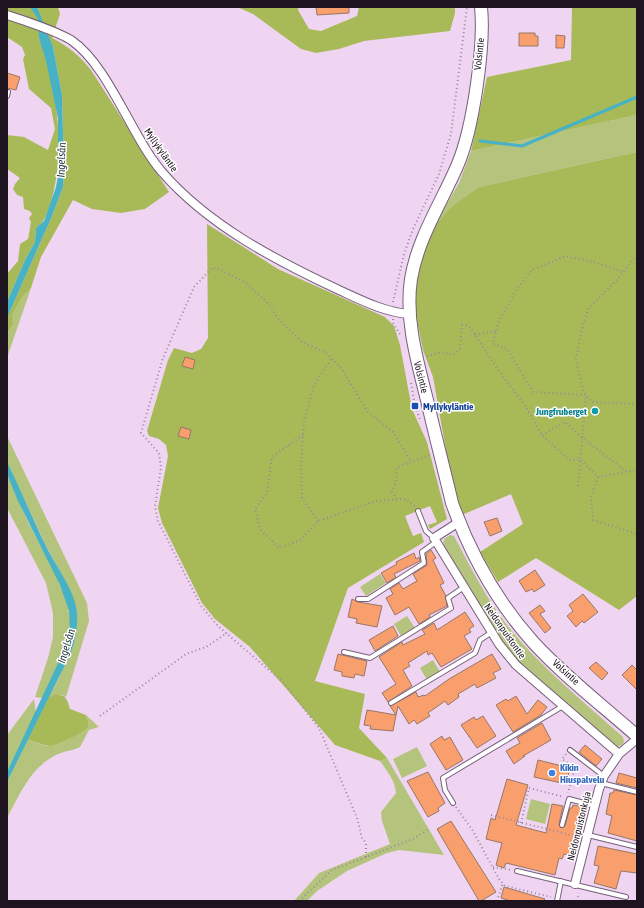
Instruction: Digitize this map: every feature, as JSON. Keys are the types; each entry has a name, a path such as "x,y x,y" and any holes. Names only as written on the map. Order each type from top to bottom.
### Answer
{"street":[{"name":"Volsintie","path":"481,7 482,37 466,139 458,163 422,240 411,279 409,314 417,358 446,477 459,522 496,593 534,642 637,736"},
{"name":"Myllykyläntie","path":"7,14 71,40 85,52 104,79 160,170 197,206 240,237 277,259 321,282 392,313 409,314"},
{"path":"435,540 459,522"},
{"name":"Neidonpuistontie","path":"435,540 492,632 516,665 619,754"},
{"name":"Neidonpuistonkuja","path":"575,884 603,780 619,754 637,739"}],"lane":[{"path":"358,599 368,599 424,563 422,552 435,540 426,531 418,511"},
{"path":"344,652 370,658 451,608 448,598 464,587"},
{"path":"391,703 475,653 480,640 492,632"},
{"path":"453,803 445,790 443,778 563,706"},
{"path":"570,750 603,780 637,792"},
{"path":"562,825 568,798 595,806"},
{"path":"587,837 637,847"},
{"path":"517,871 626,897"},
{"path":"557,900 561,881"}],"path":[{"path":"402,337 393,324 392,313 394,294 404,254 413,228 439,174 451,134 467,7"},
{"path":"637,255 589,308 583,324 576,359 583,391 592,402 637,404"},
{"path":"586,395 532,392 507,349 493,344 498,323 517,289 532,270 565,256 594,262 623,272"},
{"path":"366,857 366,843 362,838 356,818 319,728 284,682 227,633 201,606 158,521 155,506 161,467 159,453 141,433 164,358 194,287 212,268 217,268 246,283 268,303 280,321 302,342 326,354 342,369 367,411 393,432 411,461"},
{"path":"425,356 442,352 453,355 460,349 462,325 469,326 502,377 525,405 542,435 569,460 580,459"},
{"path":"475,336 496,330"},
{"path":"318,521 302,498 304,422 314,385 331,359"},
{"path":"409,376 415,406 421,422"},
{"path":"578,486 581,437 586,395"},
{"path":"542,435 565,422 581,437 627,472"},
{"path":"303,435 272,456 267,494 255,509 260,529 279,548 300,540 318,521 376,501 406,499 418,511"},
{"path":"397,499 392,492 396,482 397,467 433,454"},
{"path":"580,459 598,477"},
{"path":"598,477 637,470"},
{"path":"598,477 591,497 593,520 637,534"},
{"path":"100,716 186,654 206,647 227,633"},
{"path":"521,823 529,788 568,798 575,768 562,760 570,750"},
{"path":"453,803 505,886 557,900"},
{"path":"491,815 587,837"},
{"path":"299,901 332,870 413,839 429,830"},
{"path":"493,867 517,871"},
{"path":"497,901 503,883"}],"green space":[{"path":"7,7 58,7 60,14 52,38 63,44 83,60 91,70 169,192 145,209 121,213 92,209 73,200 41,257 31,288 22,297 12,314 13,324 7,334 7,318 52,216 63,187 64,172 62,95 53,47 47,34 39,38 51,77 58,121 58,165 55,186 45,218 36,228 35,242 25,260 7,302 7,274 18,261 20,244 28,239 31,222 29,218 32,214 30,211 24,209 23,197 17,195 13,189 20,178 7,169 7,135 24,137 48,150 55,129 51,108 29,89 23,59 25,55 22,47 7,37"},
{"path":"237,7 299,7 298,10 309,29 321,31 357,16 359,7 455,7 455,13 450,31 364,41 339,49 316,53 301,49 253,14"},
{"path":"572,7 637,7 637,115 471,151 487,77 571,60"},
{"path":"637,115 637,152 479,187 434,226 459,183 471,151"},
{"path":"637,152 637,596 619,610 536,558 498,582 480,552 523,524 511,494 462,515 447,456 433,377 423,350 416,316 416,284 421,259 434,226 452,207 479,187"},
{"path":"207,224 278,269 385,317 394,326 400,345 412,409 427,442 447,519 430,529 428,525 437,522 430,506 405,516 413,536 421,533 424,542 348,588 315,681 365,694 359,728 387,758 380,761 335,745 250,647 215,619 202,603 162,523 158,508 168,456 166,445 159,439 149,436 147,431 168,360 174,348 192,353 201,349 208,338"},
{"path":"31,288 7,358 7,334 13,324 11,314 22,297"},
{"path":"7,436 87,603 89,621 66,697 62,695 49,697 59,678 77,611 66,582 46,546 7,462"},
{"path":"7,474 28,522 63,591 68,606 70,632 68,641 43,698 35,697 48,658 53,637 53,613 46,583 7,508"},
{"path":"450,535 454,536 485,593 507,625 533,655 577,697 623,737 624,742 622,745 616,747 509,654 443,546 444,539"},
{"path":"380,574 386,583 366,596 360,587"},
{"path":"407,616 415,628 401,636 394,624"},
{"path":"433,660 440,672 427,680 420,668"},
{"path":"54,695 64,696 70,709 86,715 89,726 77,735 51,746 29,740 26,743 49,697"},
{"path":"34,699 36,713 7,772 7,735"},
{"path":"86,715 99,727 89,730 80,747 59,754 47,760 39,767 32,774 21,791 7,818 7,782 26,743 29,740 42,745 50,746 58,744 82,732 89,726"},
{"path":"417,747 427,766 402,778 393,759"},
{"path":"387,758 444,855 399,850 387,853 347,871 317,891 307,901 294,901 319,873 390,844 382,821 381,812 396,793 388,772 380,761"},
{"path":"531,799 550,804 545,824 526,819"}],"water":[{"name":"Ingelsån","path":"30,7 37,7 53,47 62,95 63,187 52,216 7,318 7,302 25,260 35,242 36,228 44,221 56,187 58,176 58,118 46,61 39,38 38,19"},
{"path":"7,462 47,548 69,587 77,612 77,623 76,635 69,657 7,782 7,772 67,644 70,632 69,611 60,585 18,501 7,474"}],"building":[{"path":"316,7 349,7 349,13 317,15"},
{"path":"519,33 535,33 535,36 538,36 538,46 519,46"},
{"path":"556,35 565,36 564,48 556,48"},
{"path":"7,73 20,77 16,90 7,88"},
{"path":"185,357 195,360 193,369 182,366"},
{"path":"181,427 191,430 189,439 178,436"},
{"path":"497,518 502,531 490,536 484,522"},
{"path":"431,550 436,558 433,560 444,583 440,585 446,596 447,606 429,615 430,617 419,624 409,607 395,615 386,598 393,594 390,589 399,583 403,589 417,581 413,574 427,565 426,554"},
{"path":"414,553 416,559 419,557 420,561 394,574 396,577 387,583 381,573 397,564 396,562"},
{"path":"535,570 545,585 534,592 532,589 526,592 519,581"},
{"path":"583,594 598,612 584,623 582,621 576,627 567,616 573,611 569,605"},
{"path":"352,599 358,602 382,606 377,627 356,623 357,619 348,617"},
{"path":"540,605 545,611 540,614 551,628 545,633 529,613"},
{"path":"465,612 474,626 469,629 471,632 464,636 472,649 441,667 432,653 428,655 427,651 408,663 410,666 403,670 412,686 388,702 382,693 396,684 379,657 402,642 403,645 425,634 422,630 434,623 437,630"},
{"path":"393,626 398,636 375,651 369,640"},
{"path":"338,654 367,661 364,676 355,674 354,678 342,676 342,672 334,670"},
{"path":"492,654 501,669 493,673 496,678 477,688 475,684 458,694 459,697 448,705 445,701 428,713 430,716 417,724 414,720 409,724 398,706 396,715 390,706 416,692 418,697 425,696 449,679"},
{"path":"596,662 608,673 602,680 589,668"},
{"path":"632,665 637,670 637,690 622,675"},
{"path":"516,696 527,714 538,700 547,707 541,715 513,732 496,705 506,699 508,701"},
{"path":"367,710 396,715 393,731 370,729 371,726 364,725"},
{"path":"483,716 496,736 477,748 461,725 474,717 476,720"},
{"path":"542,723 551,740 523,756 525,756 514,764 506,751 520,743 517,738"},
{"path":"442,736 444,740 450,737 463,760 446,770 430,744"},
{"path":"585,745 602,759 596,766 579,752"},
{"path":"538,760 570,768 566,784 534,777"},
{"path":"428,772 445,803 438,808 439,811 428,817 407,781"},
{"path":"619,773 637,778 637,788 616,783"},
{"path":"507,779 528,785 516,825 546,833 552,804 563,806 559,824 561,828 565,826 570,808 572,808 573,805 582,807 575,837 578,838 574,850 571,849 569,855 564,854 562,859 559,858 555,875 506,863 504,868 496,865 502,843 486,839 491,818 495,820"},
{"path":"614,790 637,795 637,841 608,833 612,816 606,814 610,793 613,793"},
{"path":"451,821 496,892 481,901 479,901 437,829"},
{"path":"598,846 637,854 637,873 621,871 616,889 594,883 599,866 594,865"},
{"path":"504,887 545,899 544,901 511,901 501,898"}],"waterway":[{"path":"480,141 522,146 637,97"}],"place":[{"name":"Myllykyläntie","path":"415,406"},
{"name":"Jungfruberget","path":"595,411"},
{"name":"Kikin Hiuspalvelu","path":"552,773"}]}
